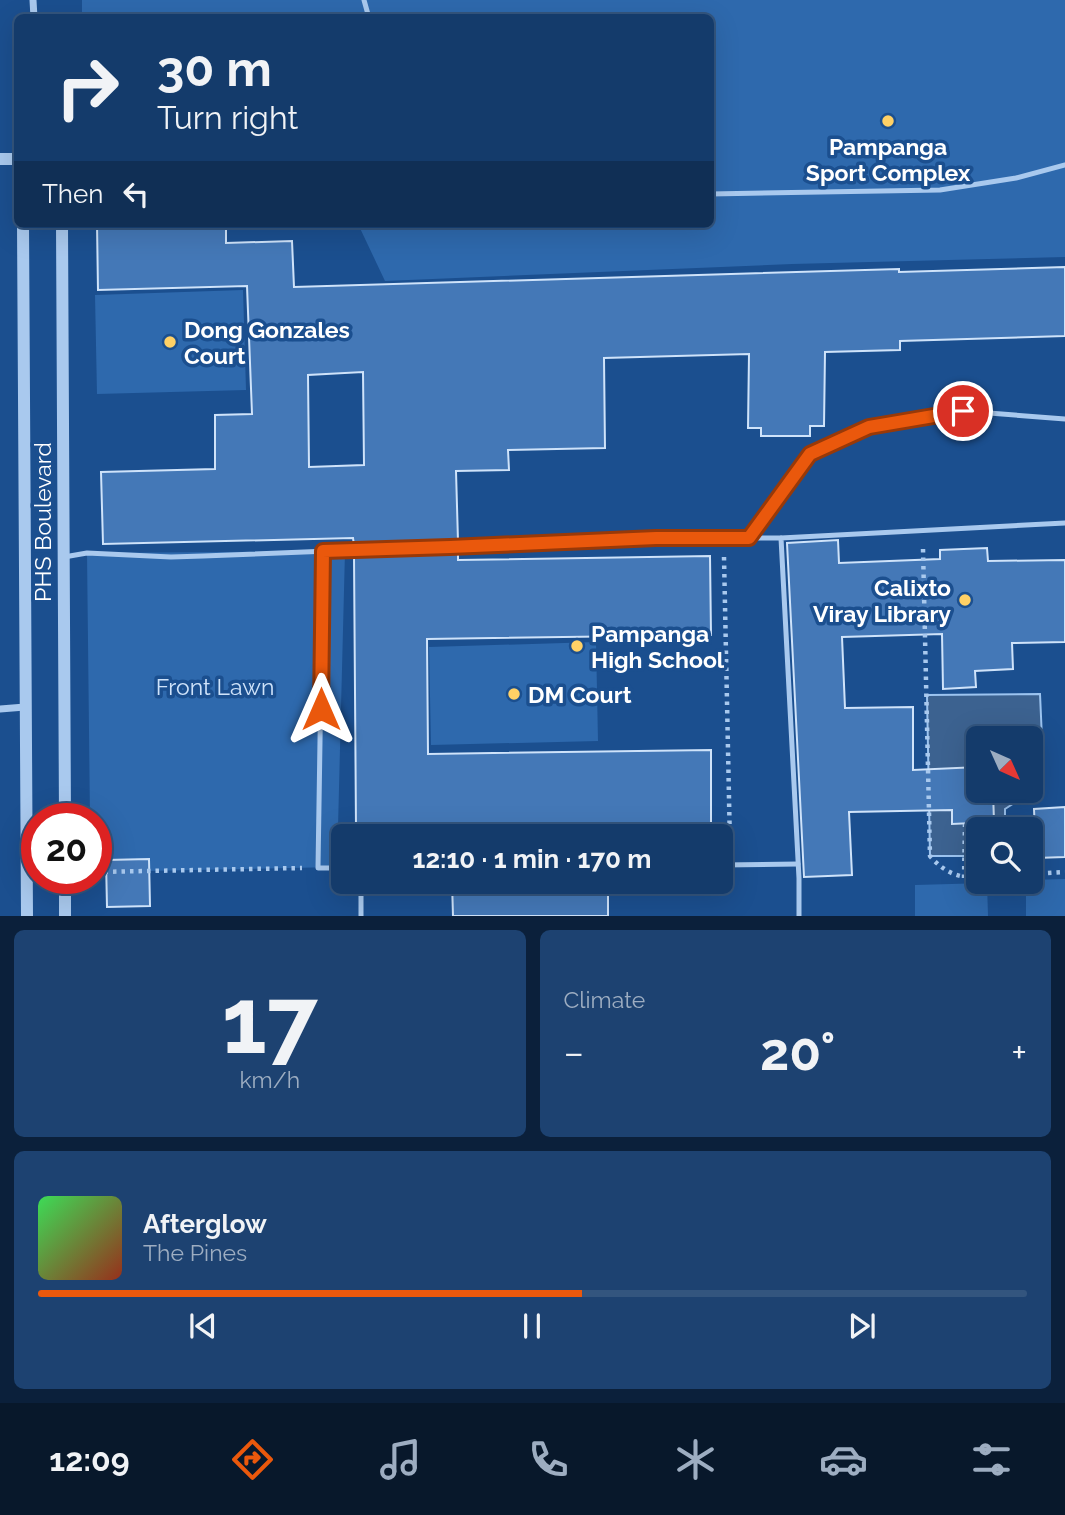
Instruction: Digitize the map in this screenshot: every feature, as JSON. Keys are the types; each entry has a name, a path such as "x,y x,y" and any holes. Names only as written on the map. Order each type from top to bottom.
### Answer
{"street":[{"name":"PHS Boulevard","path":"23,228 27,916"},
{"name":"PHS Boulevard","path":"62,228 65,803"},
{"path":"0,709 25,707"},
{"path":"65,894 65,916"}],"lane":[{"path":"714,194 940,190 1016,178 1065,165"},
{"path":"749,538 810,454 869,427 963,411 1065,419"},
{"path":"63,557 88,552 182,557 656,538 781,538 1065,523"},
{"path":"781,538 799,916"},
{"path":"323,551 318,868 331,868"},
{"path":"733,865 798,864"},
{"path":"360,894 361,916"}],"path":[{"path":"923,531 930,856 941,869 964,878 965,824"},
{"path":"724,539 729,824"},
{"path":"112,872 318,868"},
{"path":"1043,873 1065,872"}],"green space":[{"name":"Pampanga Sport Complex","path":"82,0 1065,0 1065,257 792,264 385,281 360,228 714,228 714,14 82,14"},
{"name":"Dong Gonzales Court","path":"243,290 246,390 97,394 95,295"},
{"name":"Front Lawn","path":"345,551 338,824 331,824 331,867 112,872 112,803 90,803 87,553"},
{"name":"DM Court","path":"596,642 598,741 431,745 429,647"},
{"path":"1065,879 1065,916 1026,916 1026,894 1043,894 1043,880"},
{"path":"966,884 966,894 987,894 988,916 915,916 915,885"}],"shaded area":[{"path":"1040,694 1041,726 966,726 966,803 1014,803 1005,809 1005,817 966,817 966,856 930,856 927,695"}],"building":[{"path":"97,228 226,228 226,243 292,241 294,287 899,269 899,272 1065,267 1065,336 900,341 900,350 825,352 824,426 810,426 810,436 761,436 761,428 748,428 749,354 604,358 605,448 508,450 509,470 456,471 458,541 354,545 353,538 103,544 101,472 215,469 215,415 252,414 247,286 98,290","holes":["363,372 364,465 309,467 308,375"]},
{"path":"838,540 839,563 940,559 940,550 987,548 988,561 1065,560 1065,642 1012,643 1013,669 975,671 976,687 943,689 942,634 842,637 845,708 913,707 913,770 966,768 966,803 993,803 994,817 966,817 966,823 952,824 952,810 849,812 852,875 804,877 787,543"},
{"path":"458,551 458,560 710,556 711,635 427,639 428,754 711,750 711,823 356,824 354,555"},
{"path":"1065,807 1065,857 1043,858 1043,817 1034,817 1034,809"},
{"path":"149,859 150,906 107,907 107,894 112,894 112,860"},
{"path":"452,894 608,894 608,916 453,916"}],"place":[{"name":"Pampanga Sport Complex","path":"888,121"},
{"name":"Dong Gonzales Court","path":"170,342"},
{"name":"Calixto Viray Library","path":"965,600"},
{"name":"Pampanga High School","path":"577,646"},
{"name":"DM Court","path":"514,694"}],"route":[{"path":"321,709 323,551 656,538 749,538 810,454 869,427 963,411"}]}
